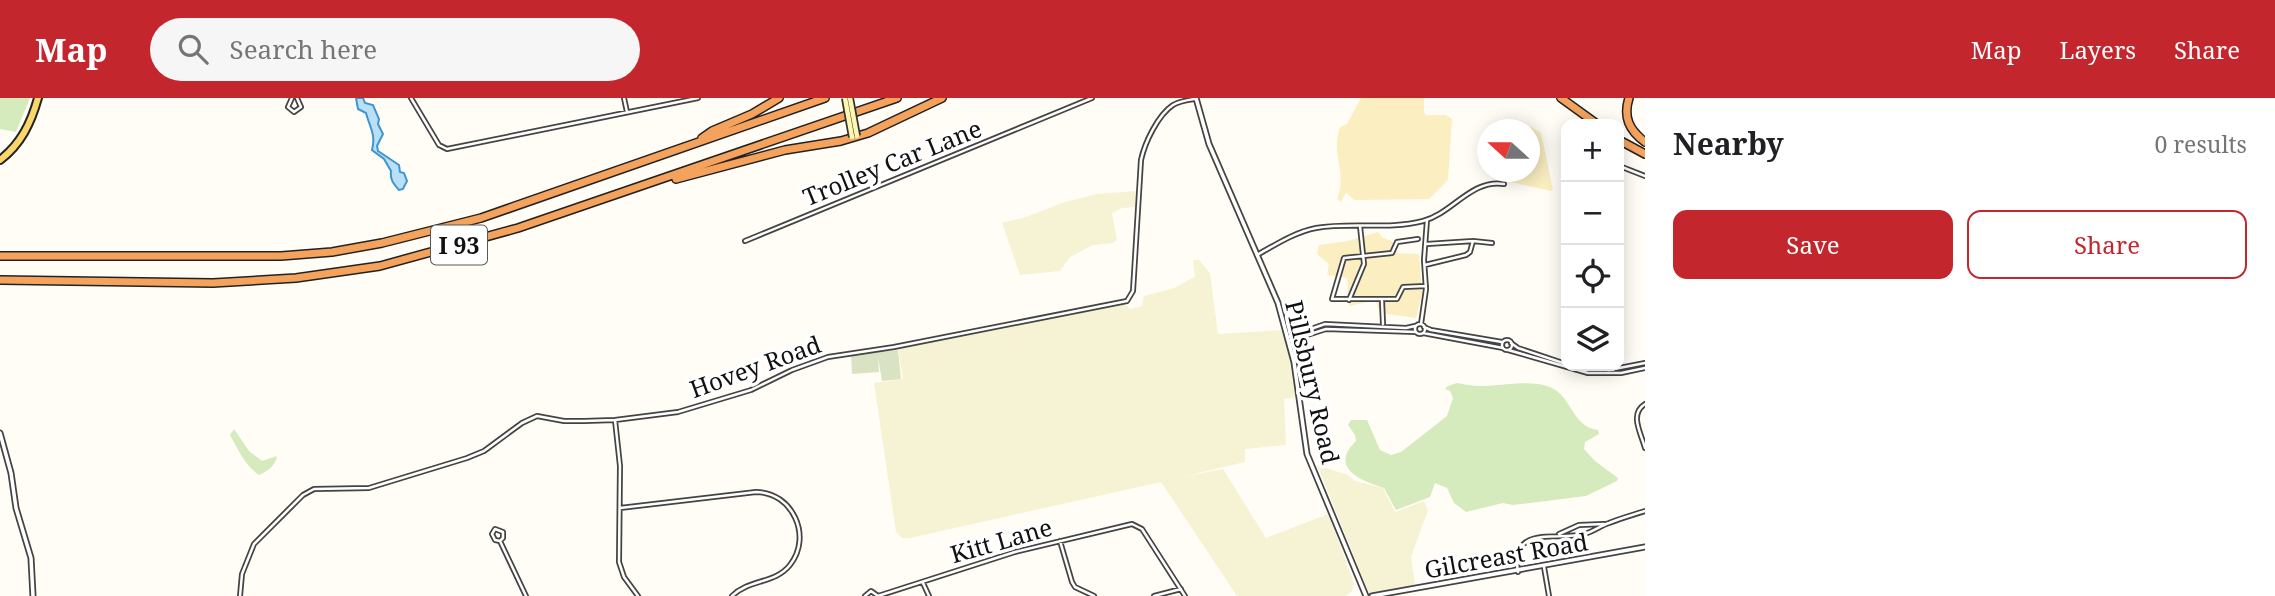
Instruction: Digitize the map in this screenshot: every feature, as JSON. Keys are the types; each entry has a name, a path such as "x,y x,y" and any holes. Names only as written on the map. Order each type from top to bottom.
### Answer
{"highway":[{"path":"694,143 712,131 752,114 779,98"},
{"name":"I 93","path":"0,256 263,256 332,252 382,243 481,218 825,98"},
{"name":"I 93","path":"0,280 213,283 296,278 412,259 518,228 897,98"},
{"path":"654,182 668,181 785,150 854,136 889,124 942,98"},
{"path":"1561,98 1590,119"},
{"path":"1629,98 1626,109 1629,124 1645,142"},
{"path":"1624,143 1645,154"}],"main road":[{"path":"0,160 15,148 26,131 38,98"},
{"path":"848,98 854,136"}],"street":[{"path":"292,98 288,107 294,112 301,107 297,98"},
{"path":"411,98 439,145 447,149 698,98"},
{"path":"624,98 627,112"},
{"name":"Trolley Car Lane","path":"745,241 1091,98"},
{"name":"Hovey Road","path":"240,596 243,575 254,544 309,491 326,487 369,488 467,458 484,451 534,416 571,421 614,420 670,413 751,390 792,370 837,355 894,347 1127,301 1133,291 1143,154 1164,114 1173,105 1186,99 1196,99"},
{"name":"Pillsbury Road","path":"1196,99 1209,144 1278,303 1295,366 1307,454 1366,596"},
{"path":"1624,168 1645,176"},
{"path":"1257,255 1303,232 1335,227 1409,224 1427,220 1481,186 1504,184"},
{"path":"1423,333 1427,220"},
{"path":"1349,301 1364,264 1360,226"},
{"path":"1418,239 1397,242 1392,253 1344,258 1332,299 1397,299 1402,287 1426,286"},
{"path":"1425,265 1466,255 1473,242"},
{"path":"1427,244 1492,243"},
{"path":"1382,301 1383,324"},
{"path":"1288,339 1325,324 1406,328 1423,325 1431,330 1502,342 1506,340 1520,349 1561,362"},
{"path":"1415,326 1416,332"},
{"path":"1288,339 1326,329 1416,332 1508,349 1588,373 1621,373 1645,366"},
{"path":"1502,342 1503,348"},
{"path":"1508,349 1511,343"},
{"path":"1624,368 1645,366"},
{"path":"1645,404 1636,416 1645,447"},
{"path":"614,420 620,466 620,568 638,596"},
{"path":"0,433 16,508 31,558 33,596"},
{"path":"620,508 756,492 769,493 781,499 791,508 797,520 799,541 793,560 776,577 747,585 732,596"},
{"path":"1559,534 1585,534 1604,524 1645,511"},
{"path":"1518,572 1517,554 1523,543 1559,534 1579,525 1604,524"},
{"name":"Kitt Lane","path":"865,596 871,592 878,596 1060,540 1135,525 1142,529 1181,589"},
{"path":"1060,540 1072,582 1094,596"},
{"path":"500,541 526,596"},
{"name":"Gilcreast Road","path":"1372,596 1518,572 1645,547"},
{"path":"1544,567 1549,596"},
{"path":"922,582 929,596"},
{"path":"1154,596 1181,589 1185,596"},
{"path":"1409,589 1410,596"}],"shaded area":[{"path":"1136,191 1136,207 1122,208 1112,213 1117,240 1113,243 1093,245 1070,257 1060,271 1020,275 1002,223 1096,194"},
{"path":"1193,260 1199,260 1210,273 1218,334 1284,330 1293,368 1296,397 1284,399 1286,445 1245,449 1245,462 1182,477 1223,469 1266,538 1328,514 1354,583 1352,591 1346,596 1237,596 1161,482 910,538 902,538 896,532 874,383 903,379 898,348 1123,303 1130,309 1142,306 1144,296 1174,288 1195,277"},
{"path":"1317,465 1348,475 1355,481 1383,488 1395,512 1424,501 1428,510 1411,557 1415,585 1369,593"}],"green space":[{"path":"0,98 30,98 16,132 0,129"},
{"path":"898,350 901,379 882,381 878,357 879,372 852,374 851,354"},
{"path":"1457,383 1479,386 1534,383 1557,391 1583,423 1598,430 1599,434 1585,442 1584,449 1618,478 1617,481 1586,496 1513,505 1503,503 1466,512 1454,503 1447,488 1435,483 1430,497 1396,510 1384,488 1366,482 1347,466 1345,459 1348,450 1356,441 1348,425 1351,420 1367,420 1380,450 1391,455 1401,452 1447,416 1453,398 1450,391 1445,389"},
{"path":"234,429 249,451 262,461 277,456 271,468 259,475 250,467 230,435"}],"sand":[{"path":"1361,98 1424,98 1426,115 1446,115 1452,119 1448,180 1429,199 1354,200 1346,192 1341,202 1337,199 1341,180 1337,137 1340,127 1347,124"},
{"path":"1540,132 1553,190 1511,182 1540,182"},
{"path":"1378,232 1383,238 1392,241 1398,253 1419,254 1422,294 1416,318 1380,313 1376,302 1372,301 1349,306 1347,278 1327,275 1329,264 1317,254 1319,245 1348,241"}],"water":[{"path":"356,98 363,98 365,103 373,105 383,134 377,146 378,151 399,165 400,172 404,173 407,181 403,189 399,190 395,185 384,159 372,150 372,131 366,113 358,109"}]}
